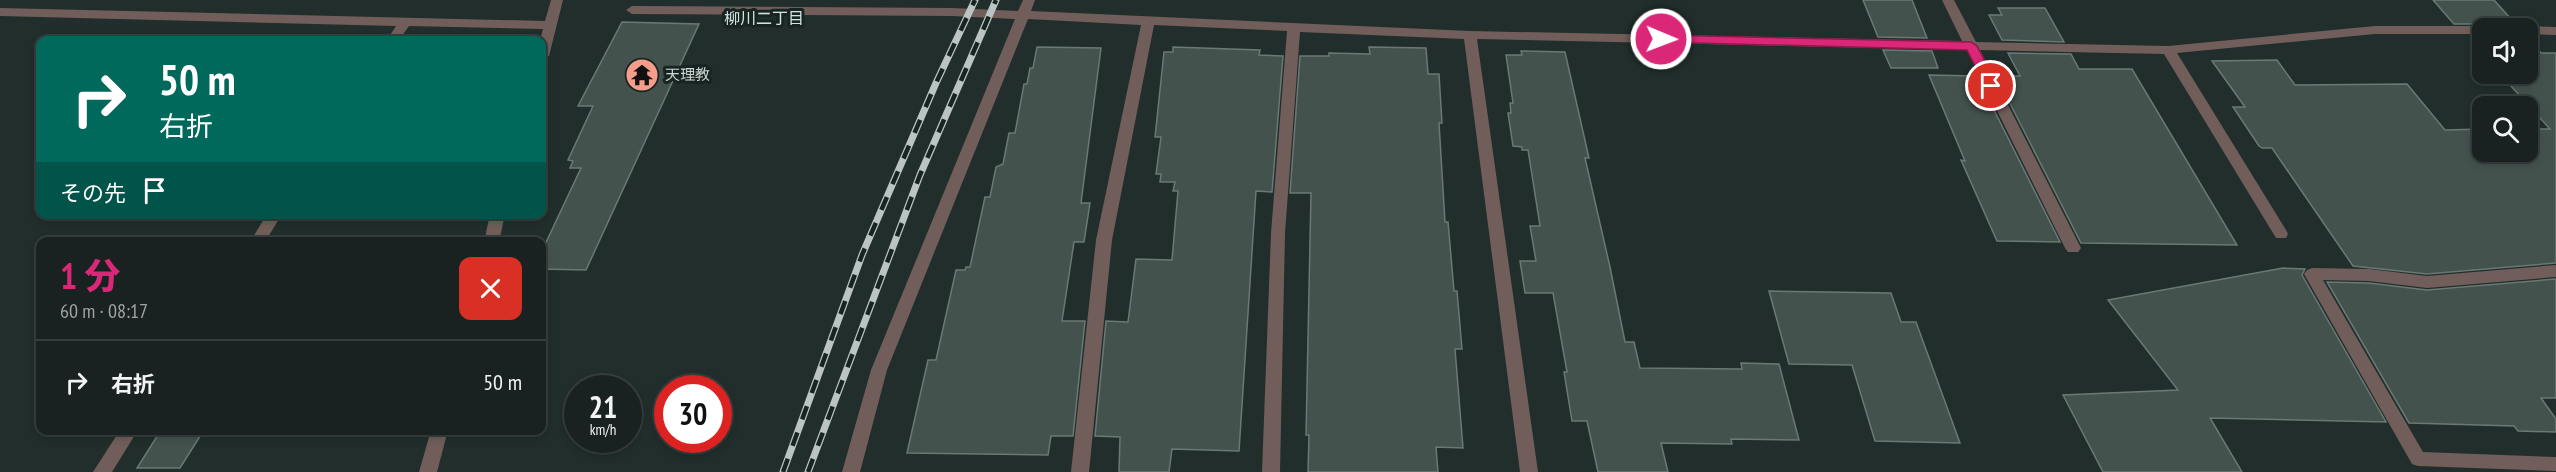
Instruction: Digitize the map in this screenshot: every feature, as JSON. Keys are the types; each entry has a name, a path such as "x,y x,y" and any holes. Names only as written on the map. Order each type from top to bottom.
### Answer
{"street":[{"path":"546,40 557,0"},
{"path":"851,472 879,370 1029,0"},
{"path":"1948,0 2073,248"},
{"path":"632,9 952,12 1021,17 1470,35 2168,50 2376,30 2472,30"},
{"path":"0,12 550,25"},
{"path":"396,36 405,22"},
{"path":"1080,472 1104,240 1148,22"},
{"path":"1271,472 1278,233 1294,28"},
{"path":"2538,30 2556,31"},
{"path":"1470,35 1529,472"},
{"path":"2168,50 2281,234"},
{"path":"260,237 273,219"},
{"path":"492,237 497,219"},
{"path":"2556,271 2427,282 2369,275 2312,274 2418,459 2556,464"},
{"path":"102,472 127,435"},
{"path":"428,472 439,435"}],"building":[{"path":"1863,0 1912,0 1927,38 1878,37"},
{"path":"2433,0 2494,0 2510,18 2472,18 2472,24 2454,24"},
{"path":"1998,8 2045,8 2064,42 2002,40 1989,15 2002,15"},
{"path":"622,22 699,24 586,270 546,269 546,242 581,168 570,168 573,161 568,160 593,106 578,106"},
{"path":"1037,47 1101,48 1081,203 1090,203 1084,242 1074,242 1062,321 1085,321 1073,436 1051,436 1048,455 907,453 928,360 936,360 956,270 965,270 966,267 970,267 985,197 990,197 996,167 1003,164 1009,133 1015,133 1024,84 1027,84 1030,68 1033,68"},
{"path":"1173,47 1260,50 1259,55 1283,56 1272,192 1256,191 1239,451 1172,449 1169,472 1119,472 1120,437 1095,436 1106,321 1128,322 1136,259 1172,260 1178,191 1173,191 1175,182 1160,182 1161,174 1156,174 1161,137 1155,137 1164,52 1173,52"},
{"path":"1369,47 1426,48 1428,74 1439,74 1442,123 1439,123 1445,222 1448,222 1462,349 1455,349 1463,448 1436,447 1438,472 1308,472 1309,435 1306,435 1311,193 1290,193 1300,56 1329,56 1329,53 1370,54"},
{"path":"1883,50 1932,51 1938,68 1891,68"},
{"path":"2538,50 2541,53 2556,53 2556,263 2427,274 2353,266 2272,148 2259,146 2233,107 2245,107 2212,61 2277,60 2295,85 2407,84 2445,130 2472,129 2472,162 2538,162 2538,129 2550,129 2538,116 2538,96 2520,96 2509,84 2538,84"},
{"path":"1521,51 1565,52 1589,158 1585,158 1625,342 1634,342 1640,368 1742,369 1741,363 1779,364 1799,440 1731,439 1732,444 1661,443 1668,472 1598,472 1587,421 1572,421 1564,372 1567,372 1553,293 1525,293 1520,261 1536,261 1530,226 1540,226 1528,150 1513,146 1508,113 1511,113 1510,103 1513,103 1506,55 1522,55"},
{"path":"2008,53 2071,54 2079,69 2132,69 2237,245 2081,243 1996,76 2020,76"},
{"path":"1929,75 1977,76 2060,242 1997,241 1961,160 1965,161"},
{"path":"2283,268 2305,269 2302,275 2386,422 2210,418 2242,472 2103,472 2063,395 2178,390 2108,300"},
{"path":"2556,279 2556,398 2541,398 2556,419 2556,432 2518,431 2514,426 2409,423 2327,282 2369,283 2427,290"},
{"path":"1769,291 1891,293 1901,322 1916,322 1960,443 1875,441 1852,365 1789,364"},
{"path":"158,435 201,435 180,468 137,468"}],"railway":[{"path":"783,472 862,255 936,83 975,0"},
{"path":"808,472 920,175 996,0"}],"place":[{"name":"天理教","path":"642,75"}],"district":[{"name":"柳川二丁目","path":"764,18"}],"route":[{"path":"1661,39 1971,46 1991,86"}]}
